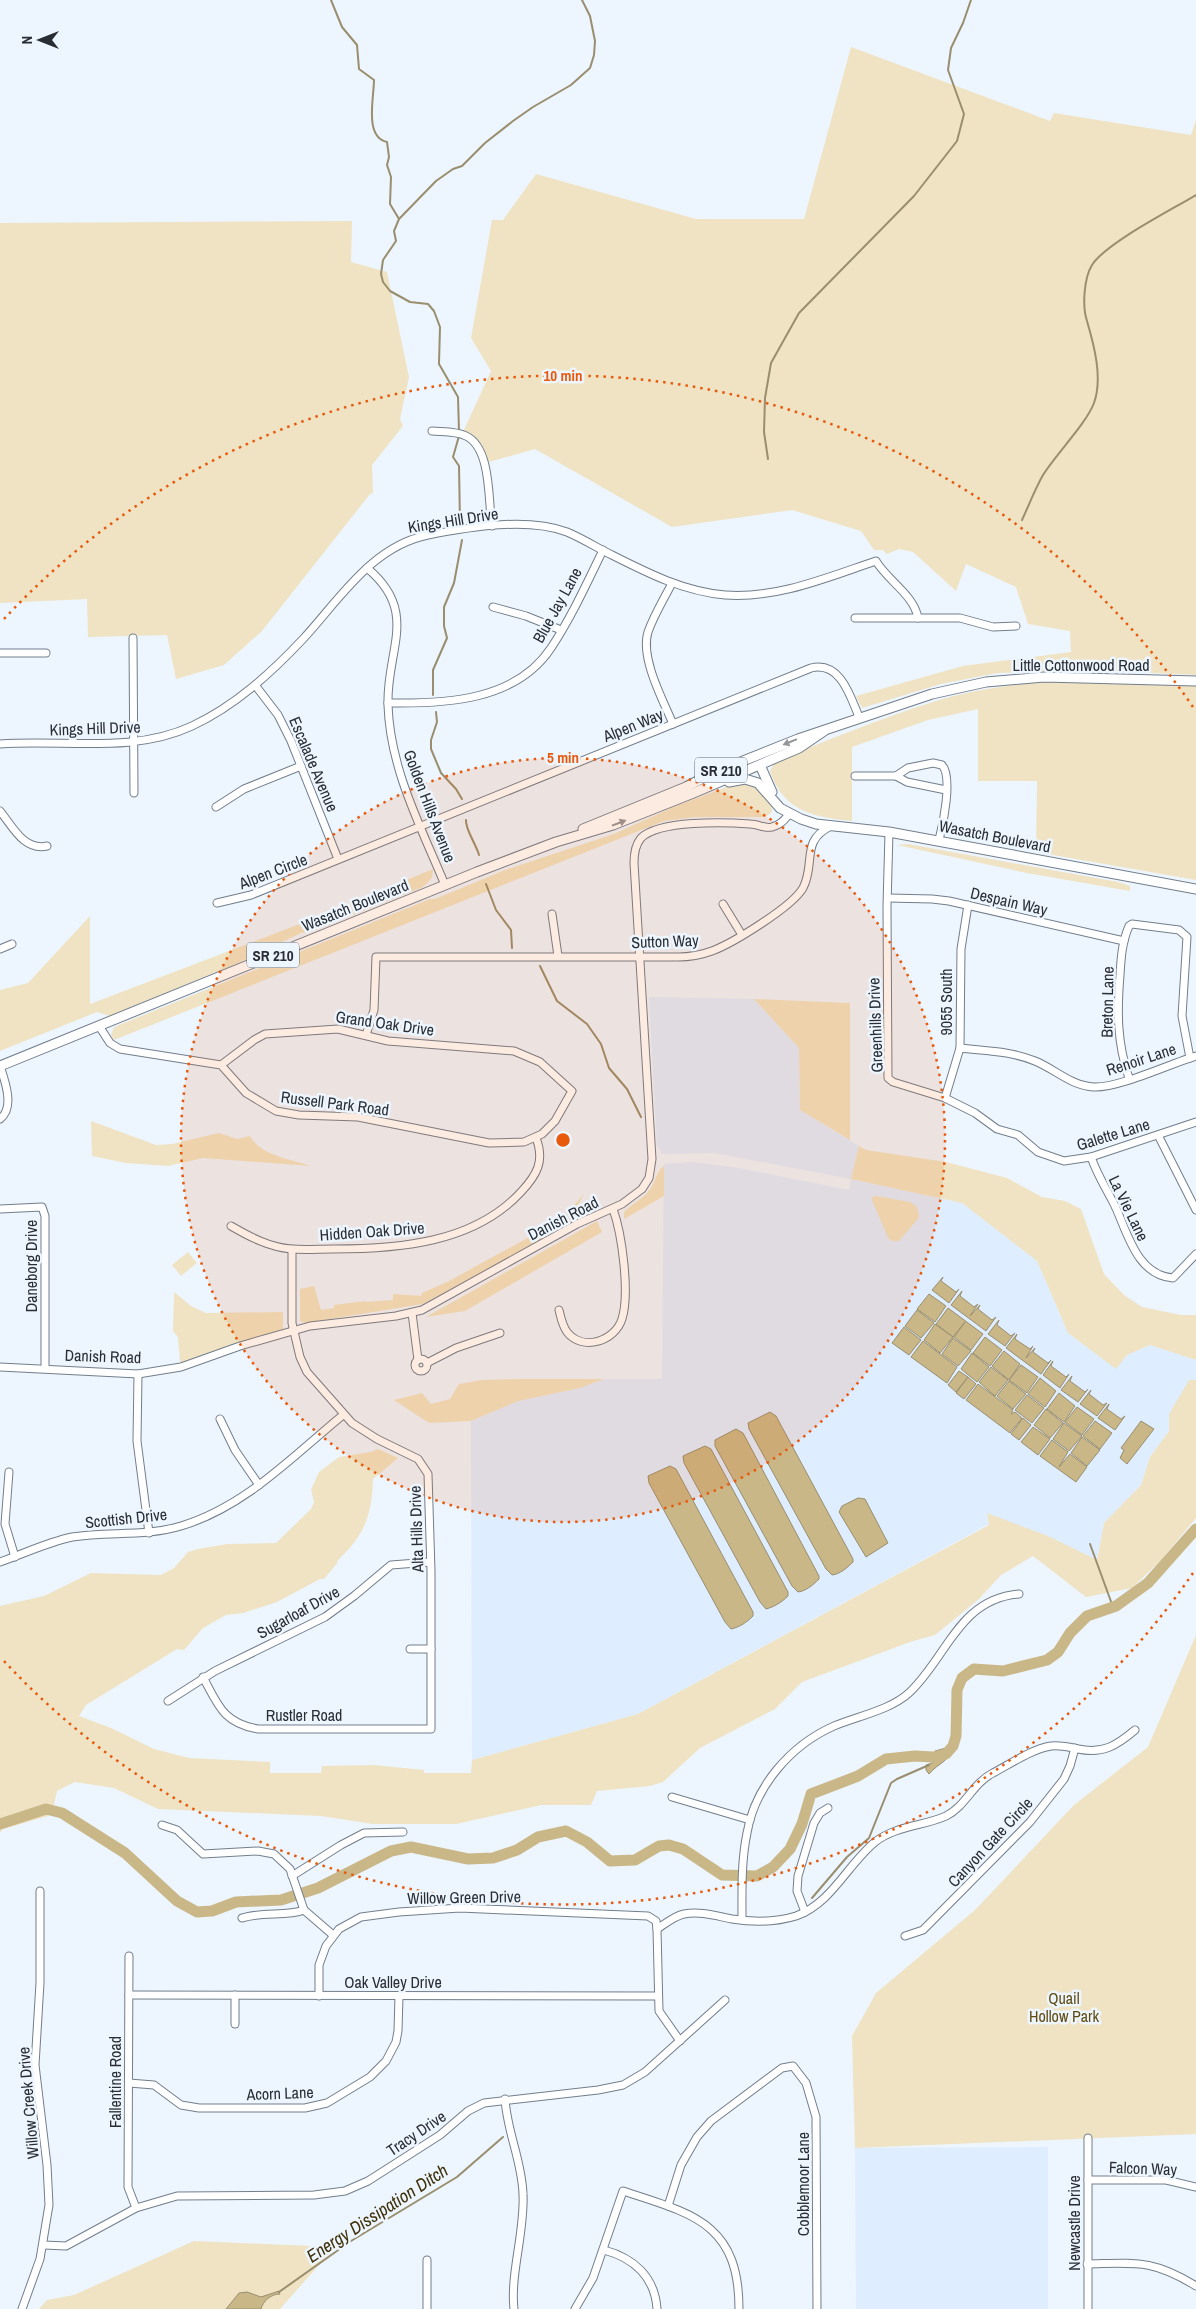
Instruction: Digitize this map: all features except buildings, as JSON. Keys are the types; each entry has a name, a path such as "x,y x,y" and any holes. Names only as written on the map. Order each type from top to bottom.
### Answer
{"main road":[{"name":"Little Cottonwood Road","path":"758,760 799,748 824,731 859,717 932,694 1005,680 1071,676 1196,682"},
{"name":"Wasatch Boulevard","path":"0,1066 445,885 556,842 609,817 688,790 758,760 772,792 790,813"},
{"name":"Wasatch Boulevard","path":"688,790 737,780 750,780 761,785 777,806 806,822 940,840 1196,889"}],"street":[{"path":"432,431 465,435 475,444 486,467 492,526"},
{"name":"Kings Hill Drive","path":"0,744 134,743 173,734 193,726 255,685 301,641 367,568 388,550 416,538 492,526 532,525 568,533 672,583 726,595 769,593 805,584 876,560 882,572 913,604 918,618"},
{"name":"Blue Jay Lane","path":"388,703 446,703 502,687 519,679 536,666 551,649 603,550"},
{"name":"Golden Hills Avenue","path":"367,568 384,585 392,597 396,610 397,638 390,674 388,703 390,730 396,763 445,885"},
{"path":"672,583 648,632 646,650 650,666 673,724"},
{"path":"493,607 526,616 562,630"},
{"path":"855,618 960,618 993,627 1016,626"},
{"path":"132,638 134,794"},
{"path":"0,653 46,653"},
{"name":"Alpen Way","path":"338,859 817,667 829,668 840,678 859,717"},
{"name":"Escalade Avenue","path":"255,685 278,716 301,766 338,859"},
{"path":"896,776 908,768 933,763 942,765 946,770 945,812 940,840"},
{"path":"216,807 244,789 301,766"},
{"path":"855,776 896,776 907,782 946,790"},
{"path":"0,811 30,846 38,848 47,846"},
{"name":"Danish Road","path":"0,1367 138,1374 181,1367 294,1330 324,1324 412,1313 443,1300 577,1224 613,1209 642,1188 652,1166 634,859 636,847 641,839 651,832 700,823 738,823 772,827 780,824 790,813"},
{"name":"Sutton Way","path":"366,1035 374,1010 376,957 465,952 558,956 641,957 700,955 721,947 790,904 798,895 807,878 811,846 815,837 831,826"},
{"name":"Greenhills Drive","path":"889,832 888,1078 894,1082 945,1098 975,1113 996,1130 1018,1135 1038,1152"},
{"name":"Alpen Circle","path":"217,903 251,895 338,859"},
{"name":"Despain Way","path":"888,898 932,899 968,905 1124,941"},
{"path":"723,904 742,935"},
{"name":"9055 South","path":"945,1098 960,1048 960,961 968,905"},
{"path":"552,914 558,956"},
{"name":"Breton Lane","path":"1129,1078 1117,1030 1117,1007 1124,941 1129,926 1136,923 1179,930 1187,937 1188,945 1182,1016 1193,1057"},
{"path":"0,949 12,944"},
{"path":"99,1026 110,1043 120,1049 221,1065"},
{"name":"Grand Oak Drive","path":"221,1065 254,1040 273,1032 338,1029 388,1041 514,1051 540,1062 572,1091 555,1121 536,1138"},
{"name":"Renoir Lane","path":"960,1048 1022,1056 1045,1066 1066,1079 1095,1087 1193,1057"},
{"name":"Russell Park Road","path":"221,1065 256,1101 276,1111 289,1114 358,1117 489,1144 513,1144 536,1138"},
{"path":"0,1066 6,1082 8,1108 6,1114 0,1119"},
{"name":"Galette Lane","path":"1038,1152 1064,1161 1091,1157 1196,1122"},
{"path":"1158,1135 1196,1210"},
{"name":"Hidden Oak Drive","path":"231,1226 266,1243 292,1249 383,1246 435,1240 465,1230 492,1216 517,1197 532,1181 540,1162 540,1152 536,1138"},
{"name":"La Vie Lane","path":"1091,1157 1133,1249 1150,1268 1161,1275 1173,1278 1196,1254"},
{"name":"Daneborg Drive","path":"0,1208 42,1207 45,1216 45,1368"},
{"path":"559,1310 566,1331 580,1341 589,1343 606,1339 619,1326 624,1310 623,1245 613,1209"},
{"path":"292,1249 294,1330"},
{"path":"412,1313 418,1360 415,1365 420,1371 425,1370 427,1363 456,1348 500,1333"},
{"name":"Alta Hills Drive","path":"294,1330 300,1357 307,1372 343,1414 366,1433 411,1455 424,1465 429,1484 431,1728"},
{"path":"418,1360 424,1360 427,1363"},
{"path":"138,1374 137,1440 148,1533"},
{"name":"Scottish Drive","path":"0,1562 72,1537 148,1533 202,1519 237,1500 259,1485 343,1414"},
{"path":"220,1419 234,1450 259,1485"},
{"path":"9,1472 5,1524 14,1557"},
{"name":"Sugarloaf Drive","path":"168,1701 204,1677 325,1617 391,1565 430,1562"},
{"path":"742,1920 743,1865 750,1820 756,1802 772,1776 794,1751 823,1731 902,1698 914,1687 960,1625 996,1598 1019,1594"},
{"path":"410,1649 431,1649"},
{"name":"Rustler Road","path":"204,1677 225,1715 245,1727 258,1729 431,1728"},
{"path":"680,2041 662,2018 657,1996 657,1929 682,1915 692,1913 711,1914 742,1920 782,1919 805,1912 821,1901 866,1851 881,1838 947,1815 962,1803 985,1778 1040,1750 1054,1746 1088,1751 1104,1750 1113,1747 1135,1730"},
{"name":"Canyon Gate Circle","path":"905,1936 923,1930 1021,1832 1064,1779 1075,1748"},
{"path":"672,1798 750,1820"},
{"path":"805,1912 797,1891 798,1876 814,1823 820,1813 828,1808"},
{"path":"162,1825 177,1830 203,1854 258,1851 274,1854 286,1864 303,1907 333,1935"},
{"path":"292,1876 341,1844 364,1833 403,1832"},
{"name":"Willow Creek Drive","path":"22,2309 36,2275 44,2245 49,2185 35,2056 40,1983 40,1891"},
{"path":"242,1918 260,1913 293,1913 303,1907"},
{"name":"Willow Green Drive","path":"319,1996 319,1965 326,1946 333,1935 352,1921 374,1915 460,1908 648,1916 656,1922 657,1929"},
{"name":"Fallentine Road","path":"129,1956 128,2186 136,2208"},
{"name":"Oak Valley Drive","path":"129,1995 657,1996"},
{"path":"235,1996 235,2024"},
{"name":"Acorn Lane","path":"129,2083 154,2085 181,2104 199,2108 305,2108 327,2103 370,2077 386,2061 396,2042 399,1996"},
{"name":"Tracy Drive","path":"44,2245 66,2246 136,2208 176,2196 314,2195 345,2191 368,2181 440,2135 475,2106 484,2102 598,2090 623,2085 645,2072 725,2000"},
{"name":"Cobblemoor Lane","path":"668,2206 685,2156 704,2129 782,2068 793,2066 806,2083 816,2117 817,2309"},
{"path":"505,2099 507,2124 519,2165 523,2192 514,2309"},
{"name":"Newcastle Drive","path":"1088,2138 1088,2309"},
{"name":"Falcon Way","path":"1088,2180 1166,2180 1196,2187"},
{"path":"575,2309 593,2278 623,2191 702,2220 721,2240 733,2262 737,2276 739,2309"},
{"path":"604,2250 626,2258 644,2272 654,2291 656,2309"},
{"path":"427,2260 427,2309"},
{"path":"1087,2264 1158,2266 1196,2286"}],"shaded area":[{"path":"649,997 754,999 799,1048 800,1110 859,1146 851,1179 714,1153 662,1154 657,1145"},
{"path":"693,1162 739,1168 849,1190 851,1179 962,1203 1037,1261 1068,1333 1116,1368 1127,1355 1150,1345 1196,1360 1196,1380 1189,1380 1169,1431 1150,1457 1141,1485 1104,1523 1097,1560 987,1514 989,1524 638,1714 472,1760 471,1421 518,1401 580,1388 604,1379 662,1379 664,1164"},
{"path":"943,1277 941,1281 956,1292 959,1289 949,1303 932,1290"},
{"path":"962,1291 960,1296 974,1307 978,1304 970,1316 980,1305 978,1309 992,1320 996,1317 986,1331 951,1305"},
{"path":"929,1294 946,1306 935,1322 917,1309"},
{"path":"948,1308 983,1334 971,1350 954,1337 965,1322 953,1337 936,1324"},
{"path":"917,1310 934,1323 921,1338 905,1326"},
{"path":"999,1320 997,1325 1011,1336 1015,1333 1005,1346 988,1334"},
{"path":"935,1324 953,1337 940,1353 924,1340"},
{"path":"904,1327 921,1340 909,1355 892,1343"},
{"path":"1017,1334 1015,1339 1030,1349 1033,1346 1026,1358 1035,1348 1033,1352 1048,1363 1051,1360 1041,1374 1006,1348"},
{"path":"985,1337 1002,1350 990,1366 973,1353"},
{"path":"953,1338 971,1351 958,1366 942,1354"},
{"path":"923,1341 957,1367 947,1383 911,1357"},
{"path":"1004,1351 1020,1364 1009,1380 992,1366"},
{"path":"972,1353 989,1367 977,1382 961,1369"},
{"path":"1053,1361 1051,1366 1066,1377 1069,1374 1060,1388 1043,1375"},
{"path":"1021,1365 1038,1377 1027,1393 1009,1380"},
{"path":"991,1367 1008,1380 995,1396 979,1382"},
{"path":"959,1371 968,1377 956,1392 948,1385"},
{"path":"1072,1376 1070,1381 1085,1392 1088,1389 1078,1402 1061,1390"},
{"path":"968,1377 976,1384 964,1399 956,1393"},
{"path":"1040,1378 1056,1391 1045,1407 1028,1394"},
{"path":"1009,1381 1026,1394 1013,1409 997,1396"},
{"path":"978,1384 1013,1410 1011,1414 1015,1412 1022,1418 1010,1433 966,1400"},
{"path":"1091,1390 1089,1394 1103,1405 1107,1403 1097,1416 1080,1404"},
{"path":"1059,1393 1075,1406 1064,1422 1047,1409"},
{"path":"1027,1395 1044,1408 1032,1423 1015,1410"},
{"path":"1109,1404 1107,1409 1121,1419 1125,1416 1115,1430 1098,1418"},
{"path":"1077,1407 1094,1419 1082,1435 1065,1422"},
{"path":"1046,1409 1063,1423 1050,1438 1034,1425"},
{"path":"770,1412 776,1416 853,1559 851,1564 838,1573 832,1575 826,1569 749,1429 748,1423"},
{"path":"1023,1418 1031,1425 1019,1440 1011,1434"},
{"path":"1095,1421 1112,1433 1100,1449 1083,1436"},
{"path":"1141,1421 1154,1429 1127,1464 1120,1458 1124,1450 1121,1448"},
{"path":"1064,1423 1082,1436 1069,1451 1053,1439"},
{"path":"1033,1427 1050,1439 1038,1455 1021,1442"},
{"path":"736,1429 743,1433 819,1576 817,1581 804,1590 798,1592 792,1586 715,1446 715,1440"},
{"path":"1082,1437 1100,1450 1087,1466 1071,1453"},
{"path":"1052,1440 1068,1452 1059,1467 1070,1454 1087,1467 1076,1482 1040,1456"},
{"path":"705,1446 711,1449 788,1592 786,1598 772,1607 766,1609 760,1602 684,1463 683,1456"},
{"path":"670,1466 676,1469 753,1612 753,1616 737,1627 731,1629 725,1622 649,1483 648,1476"},
{"path":"858,1498 865,1499 888,1543 866,1557 839,1512 842,1506"},
{"path":"953,1746 947,1759 929,1774 926,1770 926,1765 932,1763 935,1751"},
{"path":"1048,2147 1048,2309 856,2309 855,2148"},
{"path":"279,2291 280,2294 268,2298 261,2309 226,2309 239,2293 247,2292 261,2297"}],"green space":[{"path":"851,47 1050,121 1054,113 1191,135 1196,120 1196,675 1086,670 997,673 941,684 862,708 856,696 963,666 1071,652 1070,631 1028,624 1016,587 966,564 956,591 913,552 899,549 887,554 883,550 874,550 861,531 792,510 672,527 535,449 489,462 479,443 463,432 491,371 471,338 492,220 503,220 536,174 696,219 804,219"},
{"path":"352,221 351,262 387,272 409,377 400,419 403,426 372,465 373,493 370,494 262,631 224,665 176,679 167,635 88,637 87,599 0,603 0,223"},
{"path":"1039,682 1112,682 1196,686 1196,880 1036,852 1037,781 978,781 978,709 928,720 852,747 852,821 813,814 792,804 783,796 770,771 775,762 853,730 946,698 999,687"},
{"path":"737,783 750,783 756,787 769,801 772,812 766,817 695,817 664,821 114,1040 111,1035 114,1027 430,899 435,899 505,870 614,834 676,806"},
{"path":"908,844 1118,882 1130,886 1130,891 1027,873 897,845"},
{"path":"433,869 432,878 423,887 311,932 301,933 238,963 110,1016 97,1012 0,1051 0,990 28,983 90,916 90,1004 318,917"},
{"path":"754,999 850,1003 850,1140 800,1110 799,1048"},
{"path":"91,1121 156,1145 172,1144 219,1133 237,1139 250,1136 255,1143 269,1152 311,1166 203,1158 168,1166 126,1163 92,1156"},
{"path":"859,1146 866,1150 946,1162 1007,1178 1042,1197 1065,1201 1081,1209 1104,1274 1124,1295 1142,1307 1181,1315 1196,1315 1196,1360 1150,1345 1127,1355 1116,1369 1068,1333 1037,1261 962,1203 851,1179"},
{"path":"664,1166 664,1196 624,1219 624,1212 647,1193 659,1171"},
{"path":"584,1194 571,1218 573,1222 423,1304 305,1323 300,1321 300,1289 314,1286 321,1310 334,1308 334,1305 393,1300 393,1294 421,1296 422,1293 449,1281 562,1219"},
{"path":"877,1196 910,1202 917,1207 919,1216 917,1220 899,1241 892,1241 888,1238 872,1200 872,1197"},
{"path":"597,1221 602,1232 465,1311 426,1317"},
{"path":"188,1252 197,1263 181,1276 172,1265"},
{"path":"174,1292 191,1306 206,1313 283,1312 283,1329 180,1363 178,1337 173,1331"},
{"path":"604,1379 580,1388 518,1401 471,1421 429,1423 394,1400 422,1393 431,1404 450,1399 459,1384 482,1380"},
{"path":"1189,1380 1196,1380 1196,1518 1161,1560 1132,1588 1086,1597 1033,1556 1001,1575 979,1599 935,1635 910,1642 802,1682 775,1709 700,1748 663,1782 650,1786 597,1791 591,1805 541,1805 456,1824 373,1824 321,1816 158,1809 114,1788 75,1782 57,1791 54,1805 48,1816 3,1829 0,1833 0,1606 44,1596 91,1573 161,1575 174,1568 188,1552 198,1549 227,1544 276,1543 311,1509 314,1502 311,1490 319,1472 339,1457 371,1452 378,1449 398,1458 373,1479 371,1504 365,1524 354,1543 337,1561 324,1579 320,1579 277,1602 243,1613 226,1615 203,1628 184,1650 177,1649 86,1705 79,1716 111,1728 154,1749 189,1758 270,1762 270,1773 321,1773 322,1766 374,1765 424,1770 424,1773 471,1773 472,1760 638,1714 989,1525 987,1513 1048,1536 1097,1560 1104,1523 1141,1485 1150,1457 1169,1431 1169,1414"},
{"name":"Quail Hollow Park","path":"1196,1635 1196,2134 855,2148 852,2036 876,1993 975,1910 1074,1805 1148,1747"},
{"path":"194,2241 335,2247 280,2309 39,2309 47,2300 74,2295"}],"waterway":[{"path":"331,0 342,27 357,45 359,69 374,80 373,125 375,133 380,139 387,142 389,157 387,165 391,177 390,204 399,219 394,231 396,241 383,260 381,274 383,282 390,291 410,302 428,304 434,311 440,327 439,364 458,397 459,432"},
{"path":"399,219 436,181 453,169 462,166 485,143 513,121 571,85 590,68 594,55 595,41 590,16 582,0"},
{"path":"768,459 764,432 765,398 771,363 799,313 914,196 957,141 964,114 948,70 951,48 971,0"},
{"path":"1022,520 1043,475 1090,411 1097,393 1098,372 1095,351 1085,315 1084,300 1087,277 1092,265 1099,256 1124,237 1196,195"},
{"path":"459,436 453,457 459,466 460,522"},
{"path":"433,695 433,670 447,638 444,626 444,607 454,583 462,540"},
{"path":"436,712 437,722 431,740 431,749 441,773 456,789 462,799"},
{"path":"466,820 467,828 479,855"},
{"path":"486,884 496,910 511,930 512,948"},
{"path":"540,966 557,1001 587,1024 601,1044 609,1068 627,1089 641,1117"},
{"path":"0,1824 46,1809 62,1813 125,1853 177,1901 197,1912 212,1911 236,1902 281,1900 318,1888 391,1851 411,1847 468,1859 493,1858 517,1850 538,1837 566,1831 587,1842 610,1861 635,1860 659,1846 669,1845 683,1849 722,1875 757,1876 773,1867 790,1849 802,1824 811,1794 858,1776 886,1759 915,1756 933,1757 946,1754 953,1746 956,1736 957,1690 962,1678 974,1669 1003,1671 1047,1660 1058,1652 1070,1633 1087,1616 1116,1606 1148,1583 1196,1529"},
{"path":"1090,1544 1113,1607"},
{"name":"Energy Dissipation Ditch","path":"812,1898 847,1857 869,1838 891,1783 929,1765"},
{"name":"Energy Dissipation Ditch","path":"279,2292 351,2241 457,2177 503,2137"}]}
